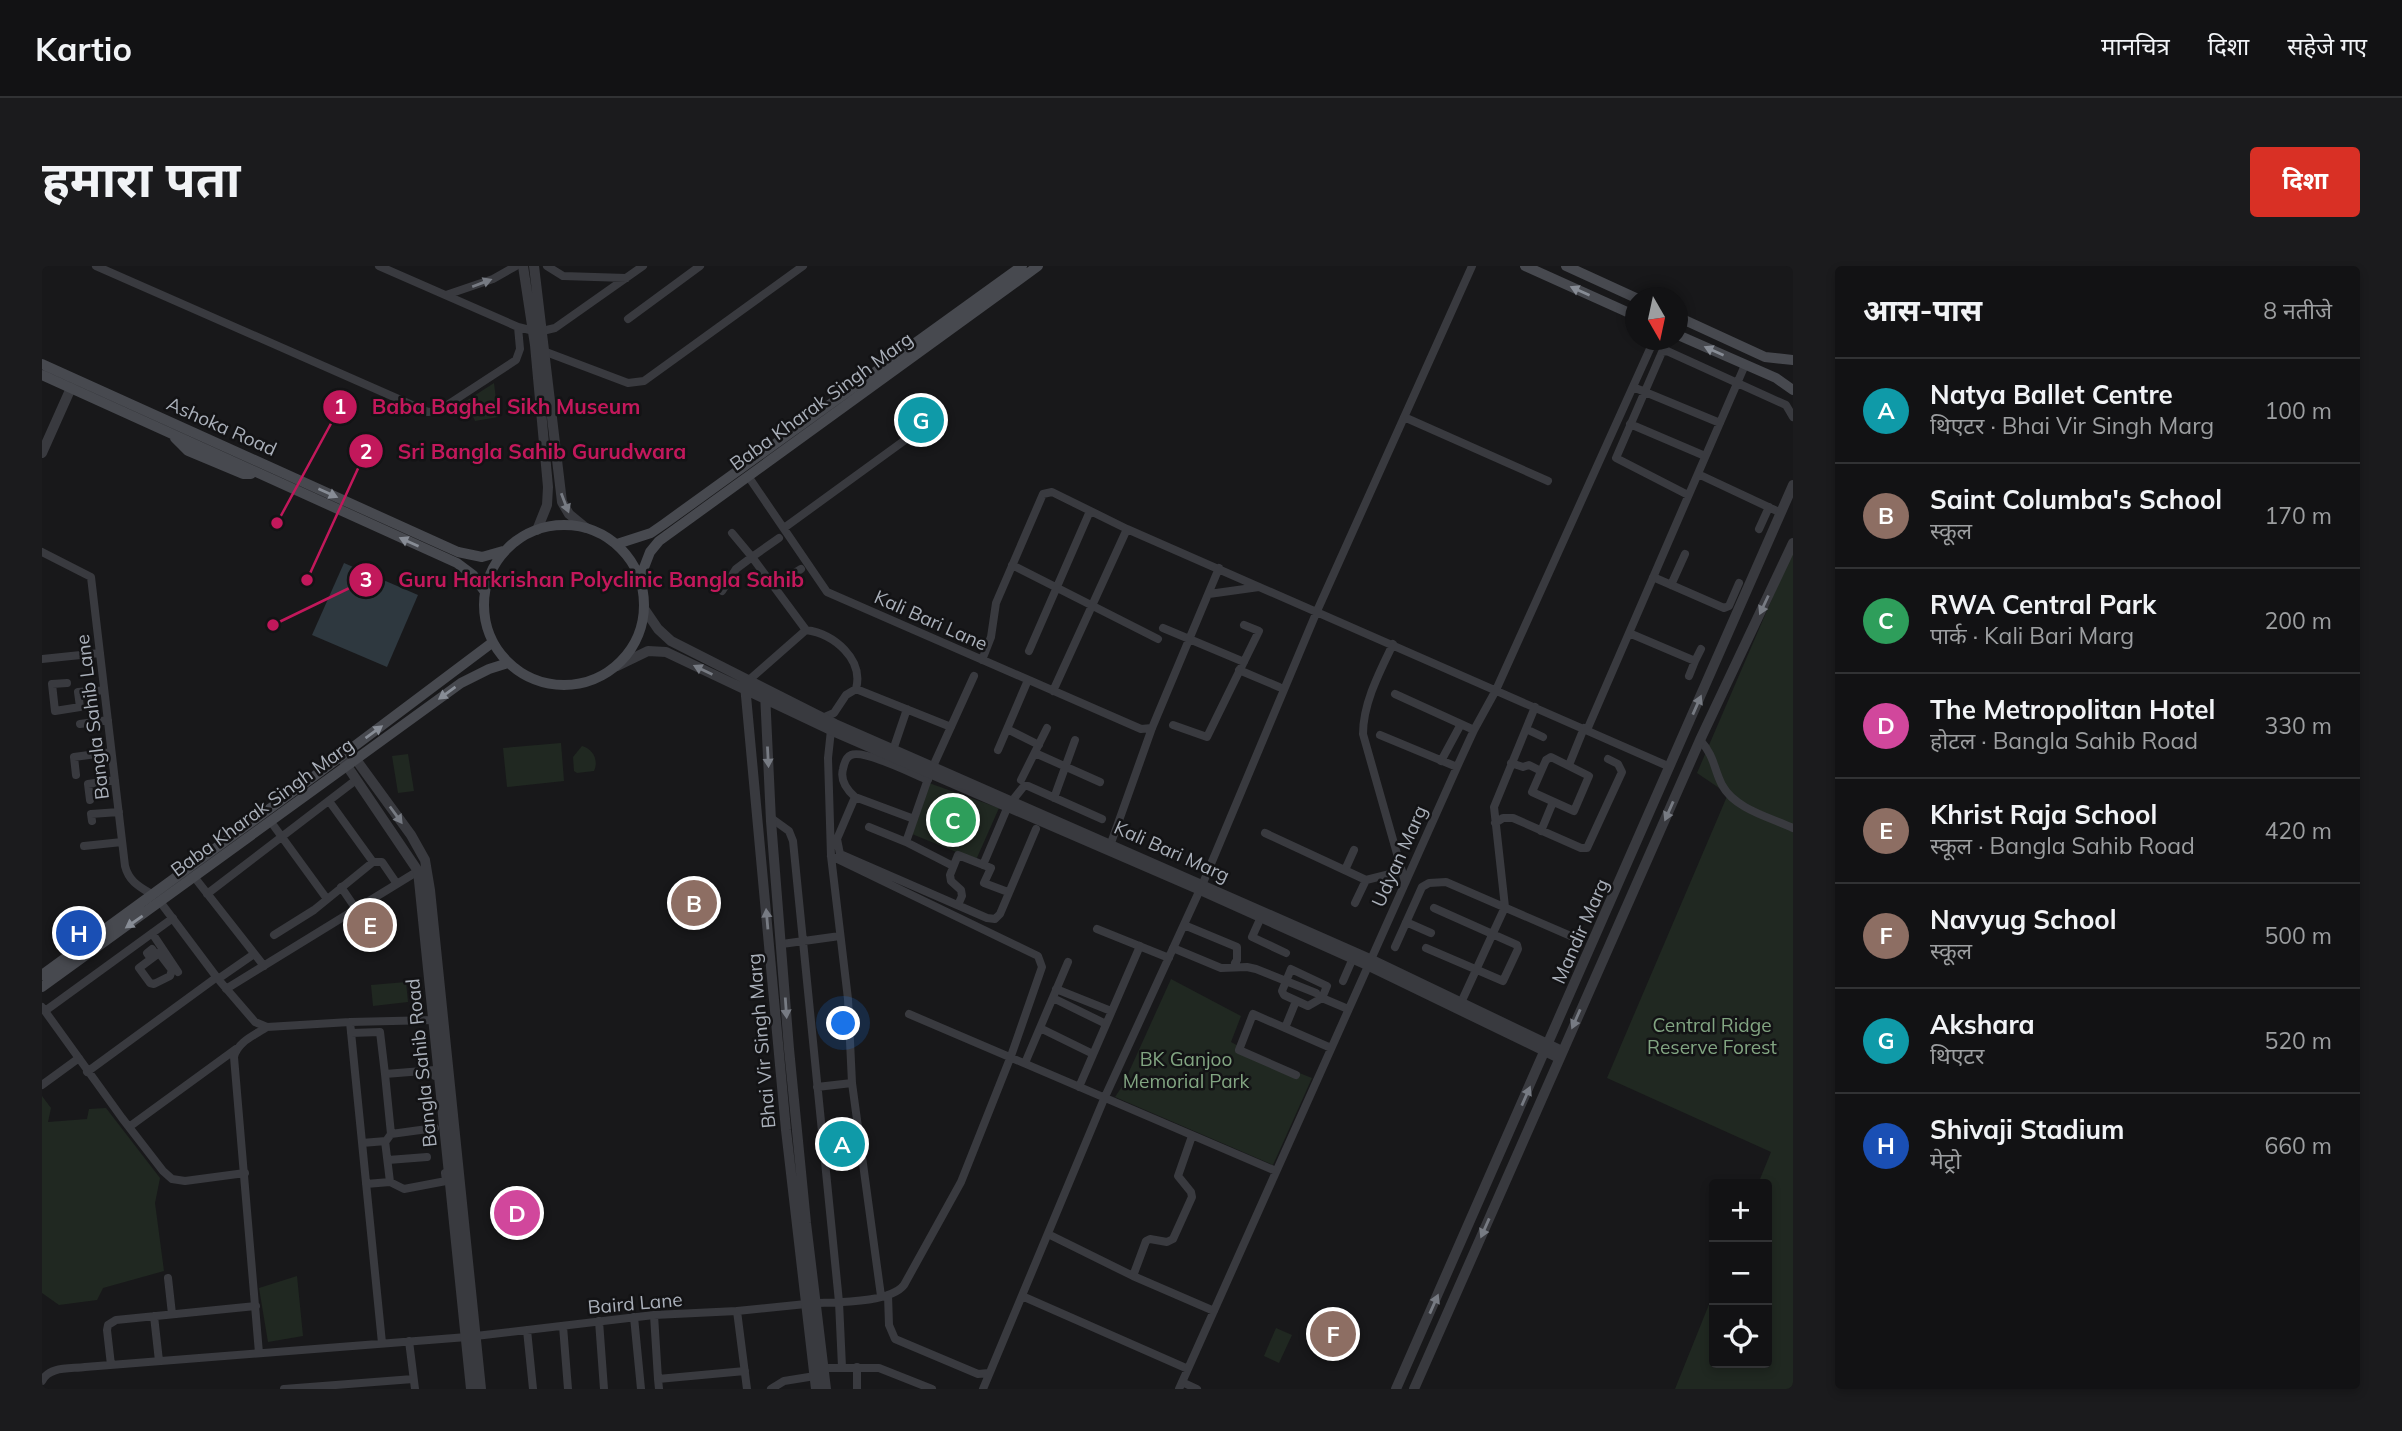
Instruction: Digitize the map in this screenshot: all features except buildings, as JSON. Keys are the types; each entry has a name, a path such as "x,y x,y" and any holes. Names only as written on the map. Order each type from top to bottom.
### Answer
{"main road":[{"name":"Baba Kharak Singh Marg","path":"617,544 651,533 1022,266"},
{"name":"Baba Kharak Singh Marg","path":"640,578 650,552 659,541 1038,266"},
{"path":"1525,266 1625,311"},
{"path":"1566,266 1625,293"},
{"path":"1688,322 1766,357 1793,360"},
{"path":"1688,339 1776,378 1793,390"},
{"name":"Ashoka Road","path":"42,364 458,552 482,557 506,550"},
{"name":"Ashoka Road","path":"42,375 170,433 188,451 243,474 261,474 457,563 472,575 485,592"},
{"path":"566,525 586,528 617,544 631,560 640,578 645,610 638,638 617,666 586,683 550,684 527,677 508,663 492,642 484,618 485,592 492,569 506,550 523,536 537,530 566,525"},
{"name":"Baba Kharak Singh Marg","path":"42,975 157,899 195,878 271,822 492,642"},
{"name":"Baba Kharak Singh Marg","path":"42,988 157,899 349,758 461,683 508,663"}],"street":[{"path":"96,266 428,412 438,411 516,360 520,349 518,327"},
{"path":"379,266 518,327 537,332 555,328 643,266"},
{"path":"446,295 493,279 516,266"},
{"path":"523,266 537,332 546,352 552,473 547,505 537,530"},
{"path":"534,266 537,332 552,473 563,505 569,514 586,528"},
{"path":"547,266 563,276 626,278"},
{"path":"628,319 700,266"},
{"path":"983,1389 1104,1099 1184,925 1317,611 1472,266"},
{"path":"546,352 628,383 644,381 800,267"},
{"name":"Udyan Marg","path":"1180,1386 1405,881 1474,730 1496,690 1650,350"},
{"path":"1688,495 1617,460 1660,354 1664,351 1738,382 1786,405 1793,416"},
{"path":"1569,765 1745,365"},
{"path":"1633,387 1720,423"},
{"path":"42,453 71,388"},
{"path":"1404,418 1548,481"},
{"path":"1630,424 1705,456"},
{"path":"784,528 923,427"},
{"path":"1698,474 1781,513"},
{"name":"Kali Bari Lane","path":"748,476 827,592 1141,729 1152,728"},
{"name":"Mandir Marg","path":"1396,1389 1793,485"},
{"path":"982,660 991,637 996,603 1043,494 1052,492 1127,529 1670,767"},
{"path":"1759,529 1769,507"},
{"path":"1029,651 1090,511"},
{"path":"1053,691 1127,529"},
{"path":"732,533 806,630 822,632 846,652 854,664 859,678 856,689 846,695 834,713 819,720"},
{"path":"722,591 736,569 779,538"},
{"name":"Mandir Marg","path":"1414,1389 1700,740 1793,543"},
{"name":"Bangla Sahib Lane","path":"42,552 91,577 127,876 157,899 254,1022 268,1027"},
{"path":"1671,585 1685,554"},
{"path":"1012,565 1158,639"},
{"path":"1111,844 1152,728 1219,568"},
{"path":"773,586 801,569"},
{"path":"1653,577 1724,608 1729,606 1739,583"},
{"path":"1209,594 1262,587"},
{"path":"645,610 658,629 671,641 747,679 765,694"},
{"path":"1173,724 1207,737 1259,631 1244,625"},
{"path":"1163,628 1279,687"},
{"path":"747,679 806,630"},
{"path":"1629,633 1695,661"},
{"path":"1393,645 1370,699 1363,734 1405,881"},
{"path":"1689,676 1700,649"},
{"path":"617,666 648,651 666,652 745,690 765,694"},
{"path":"42,659 100,653"},
{"path":"906,842 930,773 974,676"},
{"name":"Bhai Vir Singh Marg","path":"747,679 745,690 786,1128 810,1303 826,1389"},
{"path":"998,750 1028,680"},
{"path":"67,683 52,684 55,711 80,707 78,692 104,690"},
{"path":"42,690 52,689"},
{"path":"856,689 951,727"},
{"name":"Bhai Vir Singh Marg","path":"765,694 771,818 816,1389"},
{"name":"Kali Bari Marg","path":"765,694 892,752 930,773 1111,844 1353,958 1369,962"},
{"path":"1395,694 1474,730"},
{"path":"1459,1006 1505,907 1494,823 1495,802 1535,707"},
{"path":"892,752 907,709"},
{"path":"80,724 108,720"},
{"name":"Kali Bari Marg","path":"819,720 831,730 892,752"},
{"path":"1441,761 1461,724"},
{"path":"1021,780 1047,728"},
{"path":"1007,729 1065,767 1100,782"},
{"path":"1526,729 1544,737"},
{"path":"831,730 828,758 831,856 848,999 852,1083 889,1325 895,1339 978,1374 989,1374"},
{"path":"1380,735 1457,767"},
{"path":"1054,798 1075,740"},
{"path":"1700,740 1711,753 1722,785 1739,804 1793,828"},
{"path":"1574,751 1585,756"},
{"path":"76,775 74,757 111,752"},
{"path":"914,818 855,797 848,791 842,772 847,757 853,754 866,755 930,773"},
{"path":"1549,757 1569,765 1587,774 1589,780 1576,810 1572,811 1532,792 1549,757"},
{"name":"Bangla Sahib Road","path":"349,758 418,871 471,1336 481,1389"},
{"name":"Bangla Sahib Road","path":"349,758 411,835 425,860 471,1336 471,1389"},
{"path":"1494,823 1503,818 1513,818 1581,848 1587,848 1622,768 1608,759"},
{"path":"1511,763 1523,767 1529,765 1541,771"},
{"path":"90,800 88,785 115,780"},
{"path":"207,894 352,783"},
{"path":"983,865 1009,803 1021,788 1028,786 1102,819"},
{"path":"855,797 837,839 841,854 987,918 995,919 1000,914 1036,830"},
{"path":"1600,798 1609,802"},
{"path":"329,801 373,862"},
{"path":"1541,831 1553,802"},
{"name":"Kali Bari Marg","path":"1009,803 1201,886"},
{"path":"92,821 91,814 118,811"},
{"path":"771,818 792,835 839,1301 842,1367"},
{"path":"271,822 327,899"},
{"path":"869,827 953,866"},
{"path":"1265,833 1366,880 1402,871"},
{"path":"84,846 122,842"},
{"path":"1345,870 1354,850"},
{"path":"958,905 962,896 961,890 951,881 958,855 991,868 984,883 1008,892"},
{"path":"831,856 1038,956 1042,967 1011,1056 961,1182 904,1285 900,1290 884,1295"},
{"path":"274,935 327,899 373,862 382,862 397,884"},
{"path":"226,989 418,871"},
{"path":"195,878 264,966"},
{"path":"1355,904 1366,880"},
{"path":"1395,947 1422,887 1429,883 1446,882 1580,940"},
{"path":"341,887 356,909"},
{"path":"1426,948 1501,981 1505,979 1518,947 1434,908"},
{"path":"1267,917 1252,937 1286,953"},
{"name":"Kali Bari Marg","path":"1267,917 1369,962 1560,1055"},
{"path":"173,918 43,1009 87,1072 172,1179 185,1181 245,1173"},
{"path":"1406,922 1431,933"},
{"path":"1184,925 1237,947 1235,963"},
{"path":"1097,929 1169,958"},
{"path":"152,933 157,954 178,972"},
{"path":"782,944 840,936"},
{"path":"1079,1087 1140,946"},
{"path":"1173,948 1221,968 1247,967 1348,1009"},
{"path":"87,1072 254,954"},
{"path":"1343,981 1353,958"},
{"path":"1025,1063 1068,962"},
{"path":"1291,969 1327,986 1308,1006 1283,995 1286,981 1291,969"},
{"path":"1056,989 1111,1011"},
{"path":"1053,998 1106,1024"},
{"path":"1285,1028 1296,1001"},
{"path":"909,1014 1276,1171"},
{"path":"1296,1075 1239,1050 1253,1014 1331,1048"},
{"path":"129,1127 268,1027 434,1020"},
{"path":"350,1022 382,1343"},
{"path":"1040,1028 1093,1054"},
{"path":"351,1033 380,1032 385,1074 390,1182"},
{"path":"236,1049 234,1057 260,1353"},
{"path":"42,1085 79,1058"},
{"path":"366,1184 390,1182 404,1189 446,1181 435,1070 385,1074"},
{"path":"817,1087 852,1083"},
{"path":"362,1143 435,1128"},
{"path":"1133,1276 1146,1241 1150,1239 1167,1242 1173,1239 1192,1198 1191,1192 1178,1175 1192,1136"},
{"path":"388,1160 427,1157"},
{"path":"1048,1234 1133,1276 1214,1311"},
{"path":"168,1278 172,1314"},
{"name":"Baird Lane","path":"43,1375 55,1370 471,1336 654,1315 737,1311 884,1295"},
{"path":"1021,1296 1188,1369"},
{"path":"111,1365 107,1330 111,1322 256,1306"},
{"path":"737,1311 747,1389"},
{"path":"654,1315 659,1389"},
{"path":"154,1316 159,1361"},
{"path":"635,1317 640,1389"},
{"path":"599,1321 604,1389"},
{"path":"563,1326 568,1389"},
{"path":"527,1330 533,1389"},
{"path":"1421,1332 1437,1337"},
{"path":"409,1341 415,1389"},
{"path":"857,1367 857,1389"},
{"path":"823,1368 879,1368 932,1389"},
{"path":"658,1378 745,1371"},
{"path":"771,1389 784,1381 815,1376"},
{"path":"284,1389 357,1386 413,1379"},
{"path":"1180,1386 1197,1389"}],"green space":[{"path":"494,383 498,417 475,421 466,401"},
{"name":"Central Ridge Reserve Forest","path":"1793,550 1793,1389 1675,1389 1709,1304 1709,1368 1772,1368 1772,1179 1760,1179 1771,1152 1607,1078 1728,794 1697,773"},
{"path":"561,743 564,781 507,787 503,748"},
{"path":"582,746 594,756 594,771 574,771 573,757"},
{"path":"408,754 414,791 398,793 392,756"},
{"path":"929,783 999,808 976,860 907,832"},
{"name":"BK Ganjoo Memorial Park","path":"1171,979 1241,1016 1231,1042 1259,1057 1312,1078 1273,1165 1115,1097"},
{"path":"406,982 408,1002 373,1006 371,985"},
{"path":"42,1096 51,1108 48,1122 87,1119 89,1109 106,1108 160,1178 155,1203 164,1271 103,1288 97,1300 59,1305 42,1293"},
{"path":"297,1276 303,1336 268,1342 259,1288"},
{"path":"1276,1328 1292,1335 1279,1363 1264,1356"}],"shaded area":[{"path":"344,563 418,595 387,667 312,635"}],"place":[{"name":"Akshara","path":"921,420"},
{"name":"Baba Baghel Sikh Museum","path":"277,523"},
{"name":"Sri Bangla Sahib Gurudwara","path":"307,580"},
{"name":"Guru Harkrishan Polyclinic Bangla Sahib","path":"273,625"},
{"name":"RWA Central Park","path":"953,820"},
{"name":"Saint Columba's School","path":"694,903"},
{"name":"Khrist Raja School","path":"370,925"},
{"name":"Shivaji Stadium","path":"79,933"},
{"name":"Natya Ballet Centre","path":"842,1144"},
{"name":"The Metropolitan Hotel","path":"517,1213"},
{"name":"Navyug School","path":"1333,1334"}]}
